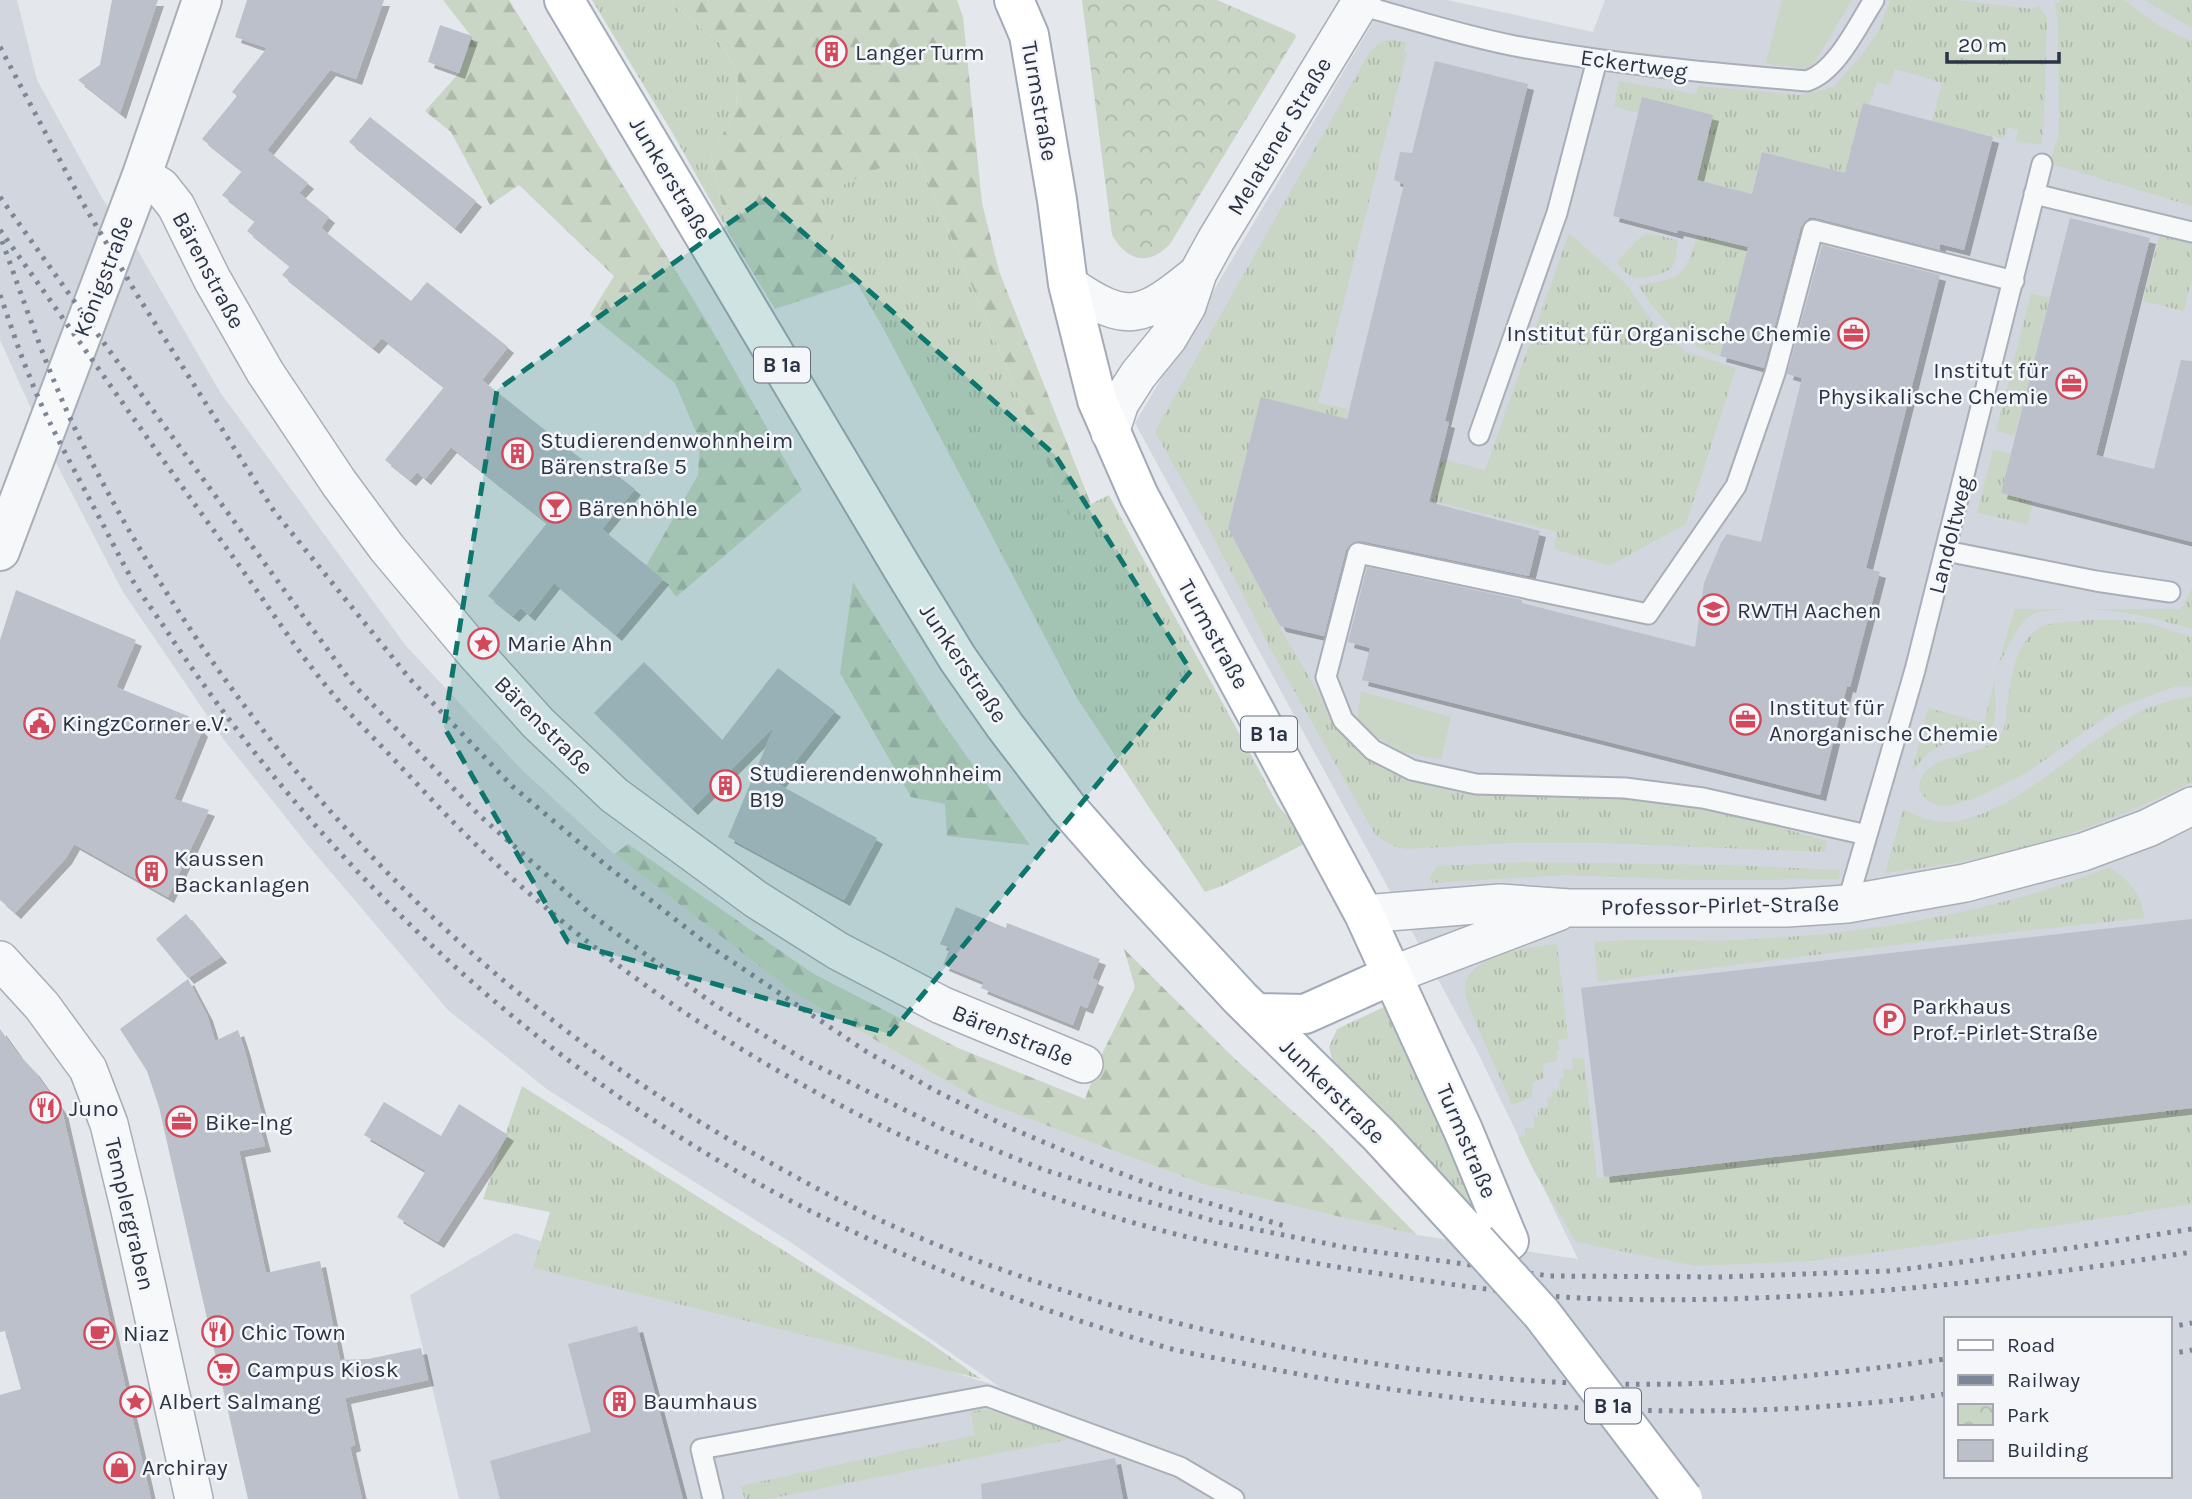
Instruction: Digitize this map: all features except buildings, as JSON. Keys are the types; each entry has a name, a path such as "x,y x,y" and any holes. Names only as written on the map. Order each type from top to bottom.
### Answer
{"main road":[{"name":"Junkerstraße","path":"564,0 958,659 1005,726 1068,807 1131,880 1255,1013 1378,1135 1493,1241"},
{"name":"Turmstraße","path":"1014,0 1029,35 1057,200 1068,284 1097,400 1110,433 1139,496 1364,914 1463,1130 1493,1241 1542,1314 1684,1499"},
{"path":"1255,1013 1305,1014 1392,975"}],"street":[{"name":"Königstraße","path":"0,551 142,175 202,0"},
{"name":"Melatener Straße","path":"1110,433 1120,403 1168,338 1187,306 1198,273 1361,2"},
{"name":"Bärenstraße","path":"142,175 161,187 176,206 212,279 265,372 339,483 387,548 529,713 614,795 757,900 838,951 941,1005 1084,1064"},
{"name":"Melatener Straße","path":"1068,284 1090,300 1112,309 1122,312 1143,311 1162,302 1198,273"},
{"name":"Professor-Pirlet-Straße","path":"1364,914 1500,903 1569,908 1786,908 1847,904 1965,883 2083,852 2148,828 2192,806"},
{"name":"Professor-Pirlet-Straße","path":"1392,975 1569,908"},
{"name":"Templergraben","path":"0,960 42,1006 88,1069 109,1124 194,1499"}],"lane":[{"name":"Eckertweg","path":"1361,2 1511,46 1700,73 1807,81 1826,71 1874,0"},
{"path":"1479,435 1557,213 1597,60"},
{"name":"Landoltweg","path":"1847,904 1915,670 2042,164"},
{"path":"2034,194 2192,232"},
{"path":"1867,835 1703,797 1625,788 1476,784 1412,770 1373,750 1343,720 1326,677 1358,553 1648,614 1736,486 1775,373 1813,230 2014,281"},
{"path":"1946,551 2096,581 2170,592"},
{"path":"713,1499 701,1449 987,1396 1180,1467 1234,1499"}],"highlighted area":[{"path":"764,198 1055,455 1191,671 890,1034 568,942 444,727 497,390"}],"shaded area":[{"name":"RWTH Aachen","path":"0,0 17,0 37,80 102,198 131,239 220,392 406,646 523,771 614,854 796,994 979,1100 1205,1185 1417,1235 1578,1259 1477,1051 1135,423 1386,0 1447,0 1593,32 1605,0 2192,0 2192,1499 459,1499 410,1295 515,1233 1000,1387 792,1243 548,1090 448,1010 307,844 224,740 123,592 53,457 0,340"}],"green space":[{"path":"443,0 509,0 709,325 802,490 676,597 663,579 646,566 698,475 700,441 675,383 590,315 614,276 519,185 490,205 451,132 425,111 459,73 471,36"},
{"path":"592,0 672,0 674,6 721,44 738,73 736,110 711,155 728,232 672,132"},
{"path":"672,0 957,0 963,17 982,203 999,271 1091,504 1069,515 915,152 810,200 856,282 775,309 728,232 711,155 736,110 738,73 721,44 674,6"},
{"path":"1082,0 1217,0 1295,34 1296,37 1170,244 1154,256 1138,258 1131,255 1124,251 1112,235"},
{"path":"1782,0 1852,0 1810,70 1766,63"},
{"path":"1890,0 1956,0 2032,9 2038,6 2047,17 2041,145 2016,141 2018,130 2008,127 2004,139 1932,121 1942,83 1895,69 1890,85 1877,82 1844,176 1762,152 1746,216 1755,219 1720,356 1695,345 1663,318 1638,285 1667,280 1683,269 1694,247 1708,183 1697,180 1639,113 1614,107 1619,81 1696,94 1698,86 1799,95 1833,87 1878,32"},
{"path":"2063,0 2124,0 2161,27 2192,41 2192,206 2049,163 2059,135 2058,26 2055,4"},
{"path":"2144,0 2192,0 2192,28"},
{"path":"1382,41 1406,42 1404,51 1407,52 1318,403 1348,409 1346,419 1228,528 1287,640 1343,734 1403,778 1455,792 1629,798 1701,805 1827,841 1825,852 1600,843 1512,843 1406,849 1394,846 1376,836 1270,648 1204,519 1155,432 1369,53"},
{"path":"915,152 1069,515 1109,495 1276,802 1310,841 1222,886 1205,892 1077,698 883,328 809,200"},
{"path":"1569,233 1625,283 1653,322 1686,352 1736,368 1686,524 1609,566 1554,549 1557,532 1432,501 1441,459 1485,470"},
{"path":"1647,233 1678,240 1675,261 1669,270 1660,274 1634,277 1624,271 1617,262"},
{"path":"2160,233 2192,241 2192,278 2184,311 2143,301"},
{"path":"2031,293 2050,298 2015,435 1996,431"},
{"path":"1993,450 2011,454 2001,493 2033,502 2028,524 1977,513"},
{"path":"853,582 943,723 1030,845 947,836 945,804 911,797 840,673"},
{"path":"2192,588 2192,629 2141,616 2092,609 2181,609"},
{"path":"2015,609 2074,609 2033,614 2022,623 1996,675"},
{"path":"2092,620 2151,624 2192,637 2192,686 2173,687 2120,707 2026,773 1974,799 1949,806 1937,805 1927,800 1919,790 1922,777 1929,768 1990,745 2003,731 2015,663 2024,643 2031,635 2039,628 2051,624"},
{"path":"1996,675 1995,719 1989,732 1974,742 1939,746 1926,755 1912,771 1928,708 1984,723"},
{"path":"1361,691 1451,717 1441,759 1399,752 1357,722"},
{"path":"2192,696 2192,782 2099,823 2026,848 1972,860 1885,873 1903,809 1937,821 1949,822 1973,817 2020,794 2139,712 2161,703"},
{"path":"628,844 812,973 958,1048 1085,1099 1102,1054 1135,987 1124,949 1234,1058 1317,1133 1417,1235 1205,1185 979,1100 796,994 614,854"},
{"path":"1523,862 1727,865 1840,870 1839,879 1695,880 1565,875 1432,883 1430,877 1437,866"},
{"path":"2110,867 2137,894 2144,918 1903,944 1598,982 1594,942 1758,939 1893,925 2025,896"},
{"path":"1557,944 1568,1038 1558,1040 1560,1050 1556,1051 1557,1060 1543,1064 1544,1078 1533,1082 1532,1097 1512,1105 1469,1007 1465,985 1470,974 1490,959 1518,950"},
{"path":"1386,1006 1479,1211 1473,1213 1334,1067 1329,1047 1337,1029"},
{"path":"1584,1058 1597,1178 2192,1108 2192,1204 1811,1261 1696,1266 1576,1242 1534,1171 1518,1137 1525,1135 1526,1128 1535,1128 1533,1117 1538,1116 1538,1109 1548,1107 1547,1098 1551,1097 1552,1091 1560,1089 1559,1079 1564,1078 1563,1069 1573,1069 1572,1059"},
{"path":"522,1086 929,1342 981,1379 533,1268 550,1212 483,1199"},
{"path":"985,1409 1076,1438 768,1499 745,1499 740,1486 975,1435 971,1412"}],"railway":[{"path":"0,47 81,200 139,298 274,511 410,679 512,786 607,866 712,948 867,1052 1006,1126 1081,1158 1159,1188 1285,1226"},
{"path":"0,197 352,683 479,815 593,916 715,1005 803,1059 943,1129 1042,1169 1218,1222 1349,1248 1550,1276 1720,1277 1890,1271 2071,1248 2192,1229"},
{"path":"0,230 323,683 463,832 529,893 600,952 675,1006 754,1056 835,1102 918,1143 1003,1179 1088,1209 1197,1239 1345,1268 1548,1296 1678,1300 1826,1294 1972,1282 2192,1252"},
{"path":"2,241 67,412 139,548 208,655 284,757 368,852 458,941 555,1022 659,1096 769,1162 893,1226 1036,1282 1207,1330 1355,1360 1516,1380 1677,1384 1845,1372 1944,1359"},
{"path":"0,295 43,408 133,581 228,717 285,790 346,859 411,926 479,988 551,1047 626,1101 704,1152 758,1183 869,1239 926,1264 1043,1308 1173,1349 1325,1379 1498,1402 1636,1410 1791,1408 1944,1394"},
{"path":"2171,1327 2192,1323"},
{"path":"2171,1354 2192,1350"}],"place":[{"name":"Langer Turm","path":"832,52"},
{"name":"Institut für Organische Chemie","path":"1854,333"},
{"name":"Institut für Physikalische Chemie","path":"2071,383"},
{"name":"Studierendenwohnheim Bärenstraße 5","path":"517,453"},
{"name":"Bärenhöhle","path":"555,508"},
{"name":"RWTH Aachen","path":"1714,610"},
{"name":"Marie Ahn","path":"484,643"},
{"name":"Institut für Anorganische Chemie","path":"1746,720"},
{"name":"KingzCorner e.V.","path":"39,723"},
{"name":"Studierendenwohnheim B19","path":"726,786"},
{"name":"Kaussen Backanlagen","path":"151,871"},
{"name":"Parkhaus Prof.-Pirlet-Straße","path":"1889,1019"},
{"name":"Juno","path":"46,1108"},
{"name":"Bike-Ing","path":"182,1122"},
{"name":"Chic Town","path":"218,1332"},
{"name":"Niaz","path":"100,1333"},
{"name":"Campus Kiosk","path":"224,1369"},
{"name":"Albert Salmang","path":"136,1401"},
{"name":"Baumhaus","path":"620,1401"},
{"name":"Archiray","path":"119,1467"}]}
